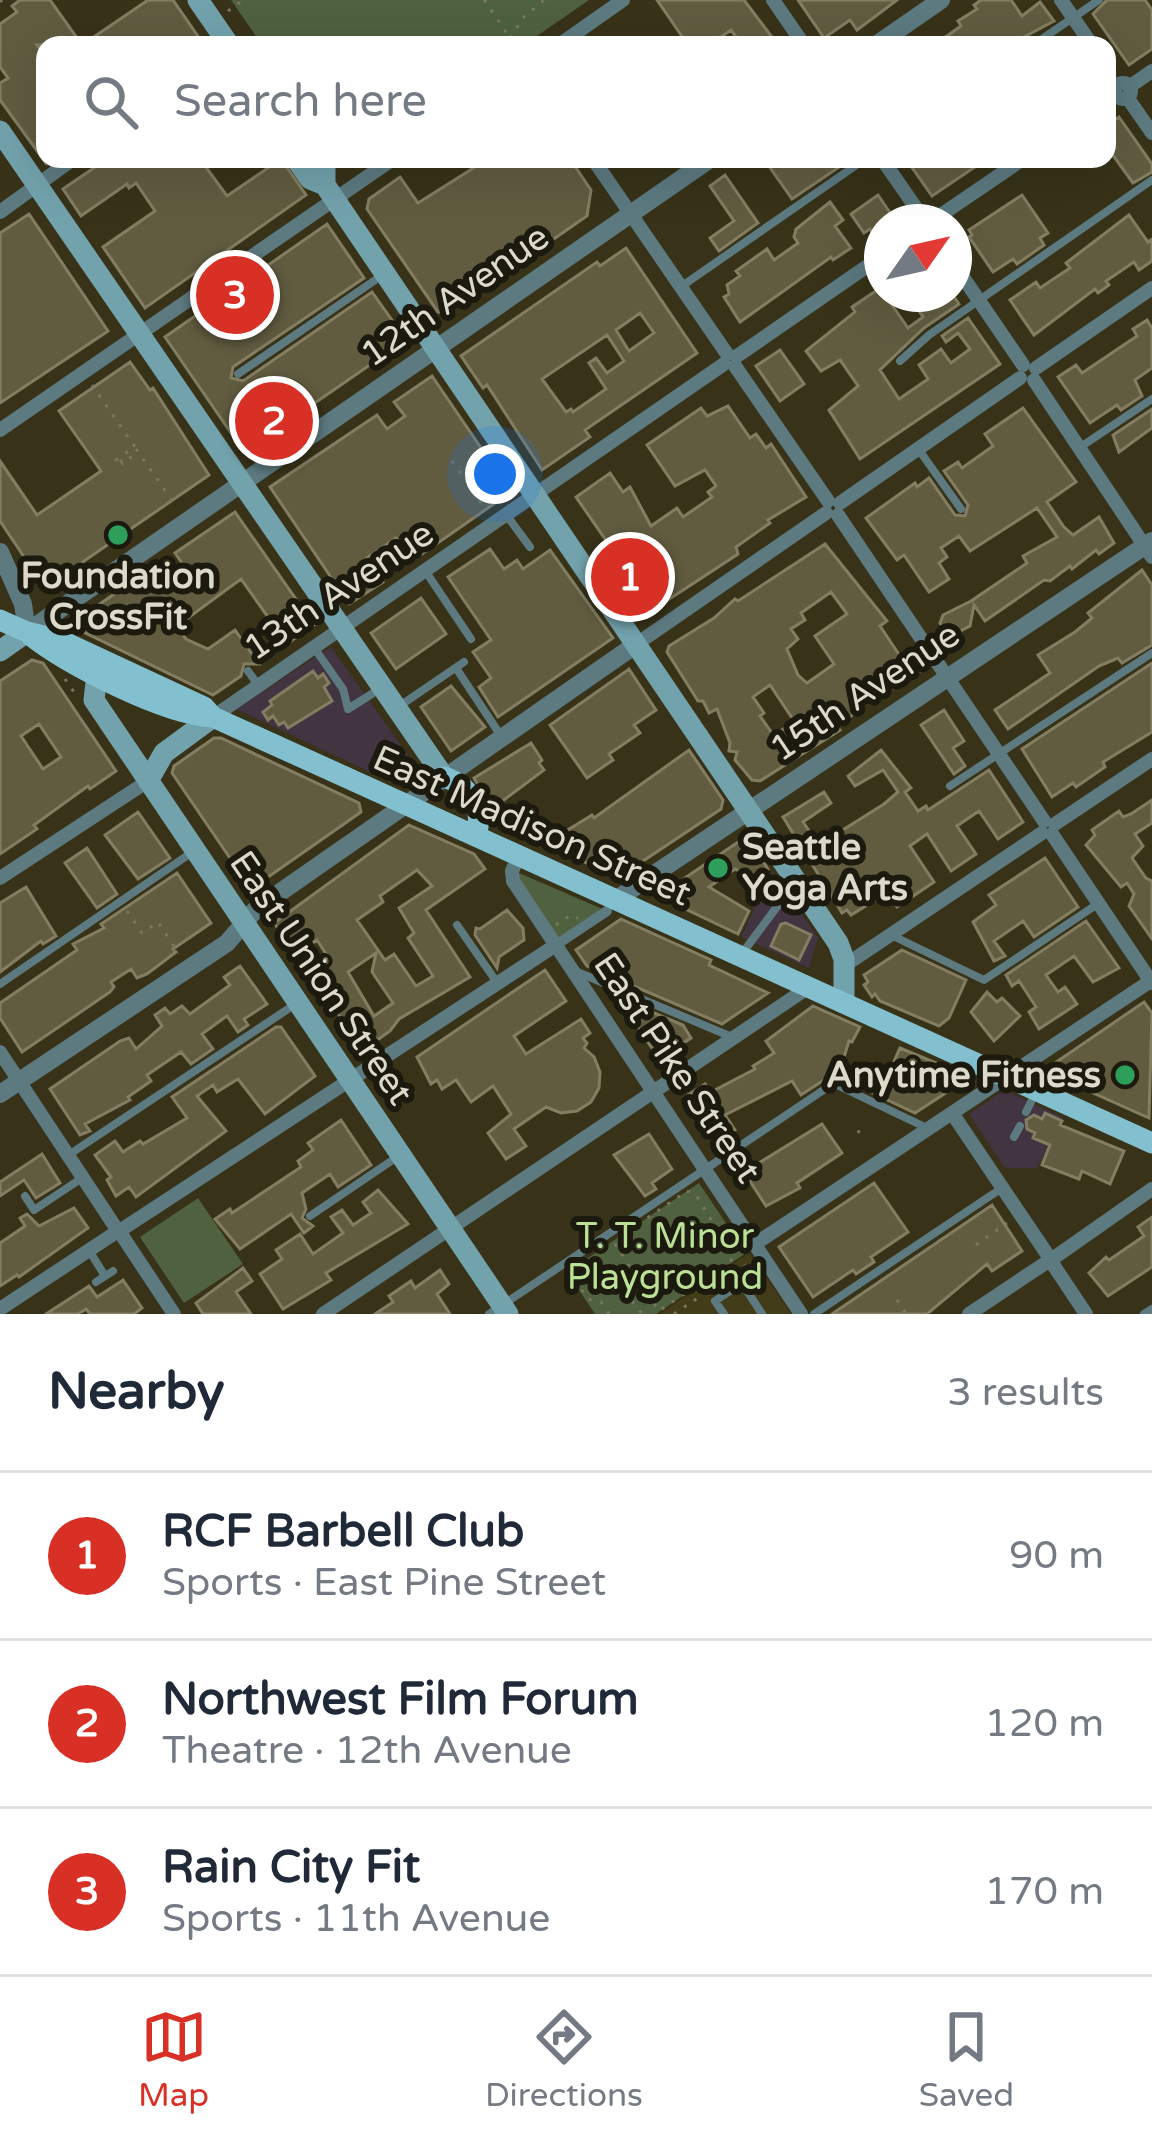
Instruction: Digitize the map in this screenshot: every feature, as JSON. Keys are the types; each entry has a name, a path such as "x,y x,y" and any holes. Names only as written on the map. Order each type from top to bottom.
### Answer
{"main road":[{"path":"198,0 223,36"},
{"path":"0,131 444,777 458,781 482,817 476,836"},
{"path":"302,168 330,192 803,888 838,943 844,966 844,1003"},
{"path":"325,168 330,192"},
{"name":"East Madison Street","path":"0,620 73,646 204,707 213,717"},
{"name":"East Madison Street","path":"27,632 55,655 188,716 213,717 519,855 612,905 740,956 1005,1077 1029,1107 1152,1143"},
{"name":"12th Avenue","path":"0,651 27,632"},
{"name":"East Union Street","path":"97,674 94,700 451,1228 500,1311"},
{"name":"13th Avenue","path":"148,781 164,753 213,717"}],"street":[{"path":"572,36 623,0"},
{"path":"773,0 798,36"},
{"path":"889,36 941,0"},
{"path":"1060,0 1086,36"},
{"path":"1152,70 1120,93 1152,133"},
{"path":"0,212 61,168"},
{"path":"0,430 330,192 376,168"},
{"path":"599,168 1152,981 755,1244"},
{"name":"12th Avenue","path":"27,632 697,168"},
{"path":"889,168 915,204"},
{"path":"953,204 1009,168"},
{"name":"13th Avenue","path":"213,717 864,268"},
{"path":"0,1094 227,943 256,909 1152,288"},
{"path":"972,289 1150,548"},
{"name":"15th Avenue","path":"0,1309 556,945 946,677 1150,548"},
{"path":"0,552 23,604 27,632"},
{"path":"844,966 1152,759"},
{"name":"13th Avenue","path":"0,878 148,781"},
{"name":"East Pike Street","path":"519,855 513,881 801,1314"},
{"path":"323,1314 809,988"},
{"path":"0,1052 169,1312"},
{"path":"952,1113 1086,1314"},
{"path":"969,1314 1152,1189"}],"lane":[{"path":"1046,36 1099,0"},
{"path":"681,287 853,168"},
{"path":"900,361 929,335 1152,181"},
{"path":"238,374 386,273"},
{"path":"1079,448 1152,398"},
{"path":"920,450 961,509"},
{"path":"507,516 530,547"},
{"path":"426,572 471,639"},
{"path":"315,648 343,689 348,709 383,686"},
{"path":"950,786 1152,653"},
{"path":"398,707 460,665 502,737"},
{"path":"248,671 259,686"},
{"path":"0,984 195,850"},
{"path":"740,956 779,904 803,888"},
{"path":"890,934 984,980 1099,903"},
{"path":"457,925 497,983"},
{"path":"573,970 736,1039"},
{"path":"68,1155 298,1002"},
{"path":"500,1311 834,1085 928,1128"},
{"path":"310,1216 401,1154"},
{"path":"25,1196 34,1210 83,1178"},
{"path":"814,1314 1003,1188"},
{"path":"89,1250 105,1276"},
{"path":"724,1314 716,1301 742,1283 762,1314"},
{"path":"1144,1314 1152,1309"}],"path":[{"path":"228,10 243,0"},
{"path":"484,0 509,36 544,0"},
{"path":"91,383 174,503"},
{"path":"123,464 116,460 134,449"},
{"path":"452,461 487,512"},
{"path":"66,680 79,698"},
{"path":"496,822 513,811"},
{"path":"120,900 142,933 158,922 179,954"},
{"path":"858,1133 862,1126"},
{"path":"730,1263 659,1311 613,1240 691,1192 730,1247 730,1263 736,1272"},
{"path":"976,1245 1009,1222"},
{"path":"602,1253 599,1263 577,1280 588,1299 601,1302 609,1314"},
{"path":"674,1314 751,1262"},
{"path":"599,1263 618,1294 642,1314"},
{"path":"896,1300 906,1314"}],"shaded area":[{"path":"331,647 420,772 402,787 236,709"},
{"path":"772,871 818,938 809,968 741,937"},
{"path":"1004,1090 1064,1118 1037,1168 1005,1168 969,1114"},
{"path":"749,1253 791,1314 660,1314"}],"green space":[{"path":"231,0 589,0 537,36 256,36"},
{"path":"505,867 607,911 556,945"},
{"name":"T. T. Minor Playground","path":"699,1183 746,1253 656,1314 595,1314 567,1272"},
{"path":"198,1198 243,1264 184,1303 140,1237"}],"building":[{"path":"20,0 50,0 76,36 36,36 36,150 0,100 0,83 8,78 0,67 0,24 17,12 12,6"},
{"path":"148,0 173,0 198,36 95,36"},
{"path":"657,0 744,0 771,36 735,36 731,30 722,36 682,36"},
{"path":"798,0 897,0 857,30 850,20 823,36"},
{"path":"981,0 1011,0 1022,16 1040,2 1054,21 1026,36 947,36 961,26 958,21 977,9 974,5"},
{"path":"1107,0 1145,0 1152,10 1152,49 1129,65 1116,47 1116,36 1109,36 1093,14"},
{"path":"1116,119 1152,164 1152,172 1133,183 1116,159"},
{"path":"94,168 207,168 227,196 268,168 287,168 306,195 145,308 103,247 155,211 136,183 129,188 127,184 81,216 63,189"},
{"path":"473,168 576,168 591,190 587,216 447,313 438,312 367,209 369,199 400,177 418,203"},
{"path":"770,168 838,168 792,199"},
{"path":"912,168 974,168 932,196"},
{"path":"725,175 758,223 719,251 710,238 734,221 710,186"},
{"path":"1022,195 1048,233 1040,238 1044,245 1017,264 1013,259 993,272 972,241 972,228"},
{"path":"830,202 843,220 835,226 851,248 831,257 740,322 724,297 729,294 727,285 740,276 736,271 767,249 774,260 798,243 796,229"},
{"path":"864,205 864,233 851,214"},
{"path":"29,214 108,331 0,403 0,233"},
{"path":"1129,215 1148,242 1152,239 1152,261 1139,270 1134,262 1106,281 1109,285 1098,293 1095,289 1034,335 1010,300 1036,282 1040,288 1070,268 1066,263"},
{"path":"327,224 364,278 233,367 231,378 243,381 372,292 406,340 244,452 165,337"},
{"path":"626,248 697,353 585,430 590,437 542,470 487,385 483,388 461,356 597,262 600,266","holes":["640,313 654,333 629,351 616,330","607,335 624,361 607,373 596,358 589,363 606,389 566,412 542,379"]},
{"path":"864,299 864,312 897,312 908,328 923,317 920,312 947,312 880,370 899,399 928,379 919,365 941,349 951,363 970,349 958,333 946,342 942,336 968,318 1000,364 860,459 829,410 858,386 840,360 821,371 806,351 855,312 852,307"},
{"path":"1147,320 1152,328 1152,368 1135,380 1142,396 1090,423 1058,377 1076,365 1082,373 1137,336 1133,329"},
{"path":"780,350 804,384 780,401 756,366"},
{"path":"130,362 153,388 209,475 45,588 0,521 0,461 37,515 101,471 59,411"},
{"path":"432,376 511,492 412,561 396,538 367,558 383,582 349,604 270,487 377,415 387,429 405,416 394,402"},
{"path":"728,406 750,438 756,434 766,448 771,444 806,497 768,520 736,547 738,554 642,617 612,575 616,572 606,557 614,552 576,497 610,473 623,492 630,487 651,526 677,508 683,517 712,497 708,492 716,486 705,470 675,486 647,445 701,408 707,416"},
{"path":"1023,408 1076,482 1047,502 1073,535 1099,517 1114,543 1050,581 1044,580 985,621 974,605 970,626 949,637 940,623 943,615 1027,563 1023,556 1057,537 1037,508 970,551 959,536 941,548 947,557 939,563 949,579 929,592 904,555 897,560 866,518 929,478 955,515 965,516 968,505 944,471 958,462 962,468 993,446 985,434"},
{"path":"1152,409 1152,428 1119,452 1113,435"},
{"path":"235,512 314,625 287,644 241,579 177,626 186,639 208,649 235,630 259,664 244,664 241,676 213,695 69,625 158,564 177,590 193,579 175,553"},
{"path":"825,544 887,621 880,626 902,659 909,654 920,671 894,688 889,680 856,702 861,709 837,726 840,730 760,781 752,780 735,760 737,752 729,751 717,709 709,713 703,701 698,701 667,652 669,646","holes":["831,592 847,614 815,636 834,664 807,683 798,675 787,649 798,639 791,629 805,620 801,613","770,685 794,721 774,736 753,697"]},
{"path":"490,549 504,569 517,560 523,569 550,550 613,638 498,717 479,687 491,678 473,652 491,640 448,577"},
{"path":"1142,570 1152,585 1152,645 1122,663 1118,658 1099,666 1008,729 995,710 1050,673 1038,655 1075,632 1092,618 1088,613"},
{"path":"421,598 446,634 396,669 371,633"},
{"path":"32,660 43,663 116,771 88,786 0,854 0,681","holes":["39,724 61,757 43,769 21,736"]},
{"path":"1152,663 1152,732 1103,762 1105,767 1076,787 1073,783 1052,797 1022,749"},
{"path":"629,669 656,710 634,725 640,733 609,754 613,760 587,778 550,725"},
{"path":"313,671 329,683 324,687 332,701 288,728 273,716 268,720 263,712 272,705 270,701"},
{"path":"451,686 485,727 451,751 421,707"},
{"path":"944,710 964,741 953,748 965,766 954,774 921,725"},
{"path":"214,738 359,803 361,812 251,889 172,773 174,766"},
{"path":"531,743 544,770 492,809 474,778"},
{"path":"689,750 723,800 721,809 619,877 550,847 553,839 594,818"},
{"path":"881,750 911,788 905,792 918,811 926,806 928,810 989,770 1023,822 998,839 979,811 957,826 976,854 951,871 927,834 910,846 934,882 897,907 887,893 851,915 847,910 842,913 783,817 824,792 831,803 803,822 819,845 884,804 898,792 883,770 855,786 848,776"},
{"path":"1152,800 1152,823 1135,834 1143,846 1132,858 1152,881 1152,939 1129,906 1134,894 1127,883 1121,887 1086,845 1095,835 1092,830 1119,811 1123,817"},
{"path":"138,812 170,858 138,879 105,835"},
{"path":"409,825 474,854 485,869 426,910 470,977 399,1019 362,1051 310,970 328,957 317,940 297,954 274,923","holes":["417,870 432,886 399,908 414,933 408,938 433,976 416,986 394,954 385,960 357,920 383,902 380,896","376,953 372,972 393,1003 374,1016 348,972"]},
{"path":"747,836 768,869 762,882 735,869 709,887 749,911 738,934 658,896"},
{"path":"87,848 117,894 97,908 65,863"},
{"path":"1045,858 1078,907 1034,937 1023,921 994,941 1005,956 994,961 973,922 996,905 989,895"},
{"path":"177,873 211,923 147,974 137,978 131,969 111,982 110,992 22,1052 0,1018 0,1003 77,950 73,944 104,928 101,924"},
{"path":"26,887 56,936 41,941 0,972 0,903"},
{"path":"507,910 523,928 524,940 499,957 497,968 475,935 476,928"},
{"path":"621,919 711,960 709,965 768,993 722,1024 587,966 576,950"},
{"path":"1086,921 1119,968 1093,982 1074,956 1046,975 1058,992 1065,987 1077,1004 1039,1029 1029,1012 1036,1007 1019,981 1012,986 1006,975"},
{"path":"781,924 811,935 799,960 771,946"},
{"path":"902,950 966,980 949,1018 939,1026 880,1001 875,994 872,997 864,985 868,982 864,975"},
{"path":"240,966 267,1004 244,1019 248,1025 238,1032 227,1016 202,1034 213,1049 191,1064 181,1052 147,1075 151,1081 130,1100 85,1124 90,1131 80,1135 50,1089 120,1041 129,1038 136,1049 162,1026 155,1015 165,1008 170,1014 182,1006 190,1014 230,985 224,977"},
{"path":"545,970 566,1001 514,1036 526,1054 581,1019 590,1033 583,1038 584,1048 600,1072 599,1088 591,1102 577,1111 561,1113 546,1107 514,1129 526,1146 506,1159 488,1133 511,1114 493,1086 471,1102 456,1080 442,1089 437,1080 431,1084 417,1057"},
{"path":"987,992 997,1002 1002,998 1020,1016 994,1041 971,1012"},
{"path":"1144,1002 1152,1013 1149,1118 1053,1075 1052,1065"},
{"path":"630,1003 683,1025 691,1038 659,1059 625,1007"},
{"path":"813,1006 860,1027 849,1041 840,1070 882,1088 900,1048 963,1074 964,1081 915,1113 839,1077 824,1080 801,1095 792,1081 725,1115 735,1130 716,1143 685,1097 705,1084 711,1092 755,1069 774,1053 766,1041"},
{"path":"281,1027 315,1076 265,1114 238,1079 217,1092 213,1085 197,1096 226,1131 136,1197 129,1187 116,1196 107,1180 111,1177 95,1155 115,1141 123,1152 140,1141 143,1144 187,1118 172,1097"},
{"path":"1045,1113 1062,1121 1060,1125 1124,1151 1110,1184 1082,1171 1079,1179 1042,1165 1050,1145 1033,1138 1035,1133 1027,1129 1026,1120 1034,1115 1042,1119"},
{"path":"341,1120 371,1165 338,1187 330,1174 302,1193 306,1209 302,1218 313,1226 304,1233 291,1214 240,1249 215,1219 230,1209 232,1213 301,1167 298,1161 313,1150 308,1143"},
{"path":"822,1124 842,1153 797,1183 800,1188 766,1206 744,1172"},
{"path":"649,1134 672,1169 652,1183 656,1189 645,1196 614,1155"},
{"path":"42,1154 60,1183 36,1198 24,1180 0,1196 0,1182"},
{"path":"874,1183 908,1232 871,1257 874,1262 813,1297 779,1247"},
{"path":"378,1190 408,1224 326,1273 331,1280 283,1309 260,1274 282,1259 276,1250 300,1234 313,1254 343,1233 331,1217 342,1210 353,1225 371,1213 363,1202"},
{"path":"992,1205 1022,1251 992,1271 987,1264 927,1314 832,1314"},
{"path":"74,1208 88,1228 0,1286 0,1243 25,1226 20,1218 27,1214 39,1226"},
{"path":"1152,1217 1152,1267 1108,1296 1089,1273 1106,1257 1109,1260 1144,1236 1138,1227"},
{"path":"243,1268 252,1281 236,1292 251,1314 203,1314 196,1303"},
{"path":"440,1270 449,1284 437,1294 450,1314 375,1314 393,1302 389,1296 411,1281 415,1288"},
{"path":"123,1280 142,1308 134,1314 90,1314 86,1309 78,1314 46,1314 89,1286 97,1297"}],"place":[{"name":"Rain City Fit","path":"235,295"},
{"name":"Northwest Film Forum","path":"274,421"},
{"name":"Foundation CrossFit","path":"118,535"},
{"name":"RCF Barbell Club","path":"630,577"},
{"name":"Seattle Yoga Arts","path":"718,868"},
{"name":"Anytime Fitness","path":"1125,1075"}]}
